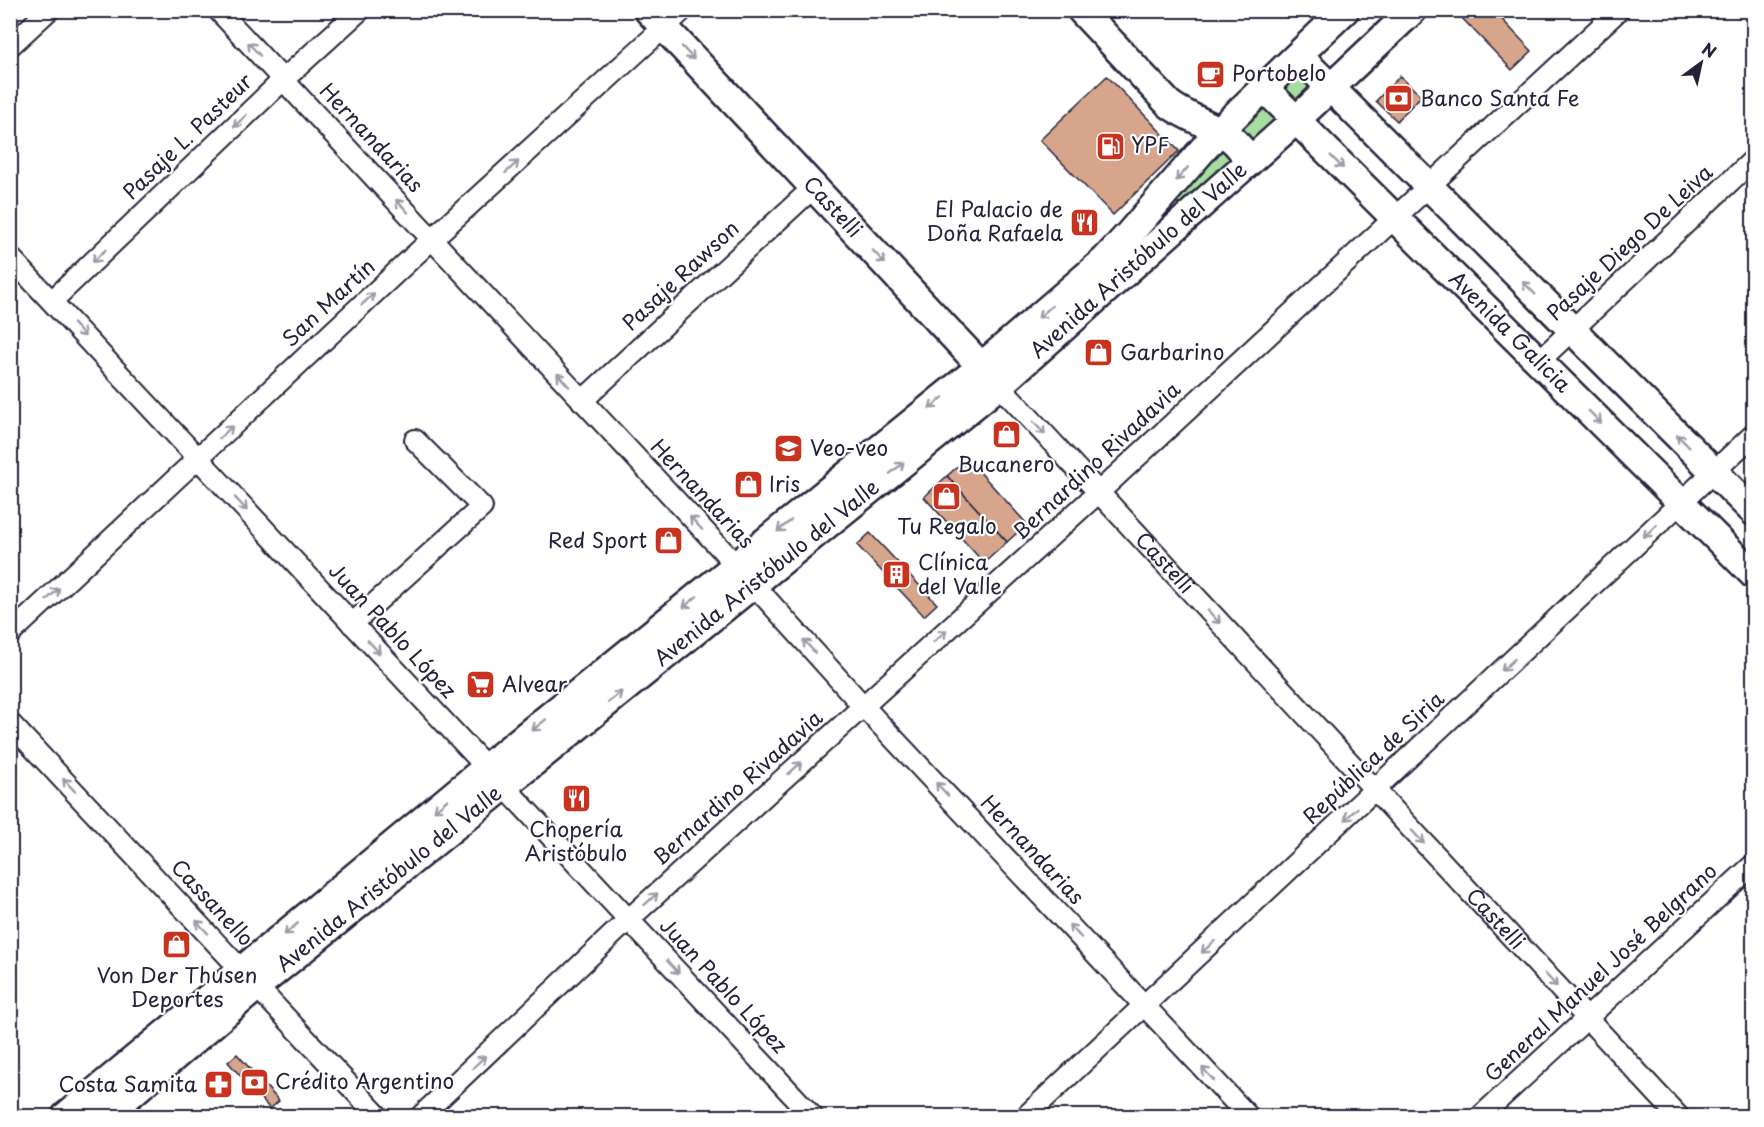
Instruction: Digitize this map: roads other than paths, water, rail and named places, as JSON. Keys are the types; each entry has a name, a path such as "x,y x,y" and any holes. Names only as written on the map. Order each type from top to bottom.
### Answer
{"main road":[{"path":"1081,10 1169,104 1220,130 1237,143 1248,162"},
{"name":"Avenida Aristóbulo del Valle","path":"990,376 1105,260 1220,130 1345,10"},
{"name":"Avenida Aristóbulo del Valle","path":"66,1116 249,978 990,376 1248,162 1413,10"},
{"name":"Castelli","path":"665,16 814,187 990,376"},
{"path":"1299,56 1754,512"},
{"name":"Avenida Galicia","path":"1265,89 1754,575"},
{"name":"Avenida Aristóbulo del Valle","path":"105,1116 249,978"}],"street":[{"path":"10,46 49,10"},
{"name":"Hernandarias","path":"218,10 745,575 863,706 1248,1116"},
{"name":"Pasaje L. Pasteur","path":"52,301 283,80 360,10"},
{"name":"Bernardino Rivadavia","path":"422,1116 628,920 1099,492 1619,10"},
{"name":"San Martín","path":"10,634 432,239 665,16"},
{"name":"Pasaje Diego De Leiva","path":"1539,361 1754,159"},
{"name":"Pasaje Rawson","path":"582,401 814,187"},
{"name":"Juan Pablo López","path":"10,257 812,1116"},
{"name":"Castelli","path":"990,376 1678,1116"},
{"name":"República de Siria","path":"1026,1116 1754,434"},
{"path":"352,624 482,507 415,440"},
{"name":"Cassanello","path":"10,723 378,1116"},
{"name":"General Manuel José Belgrano","path":"1481,1116 1754,864"}],"place":[{"name":"Portobelo","path":"1211,74"},
{"name":"Banco Santa Fe","path":"1399,99"},
{"name":"YPF","path":"1110,146"},
{"name":"El Palacio de Doña Rafaela","path":"1084,222"},
{"name":"Garbarino","path":"1099,353"},
{"name":"Bucanero","path":"1006,434"},
{"name":"Veo-veo","path":"789,449"},
{"name":"Iris","path":"748,485"},
{"name":"Tu Regalo","path":"947,496"},
{"name":"Red Sport","path":"668,541"},
{"name":"Clínica del Valle","path":"897,575"},
{"name":"Alvear","path":"481,685"},
{"name":"Chopería Aristóbulo","path":"576,799"},
{"name":"Von Der Thusen Deportes","path":"177,945"},
{"name":"Crédito Argentino","path":"254,1082"},
{"name":"Costa Samita","path":"218,1085"}]}
